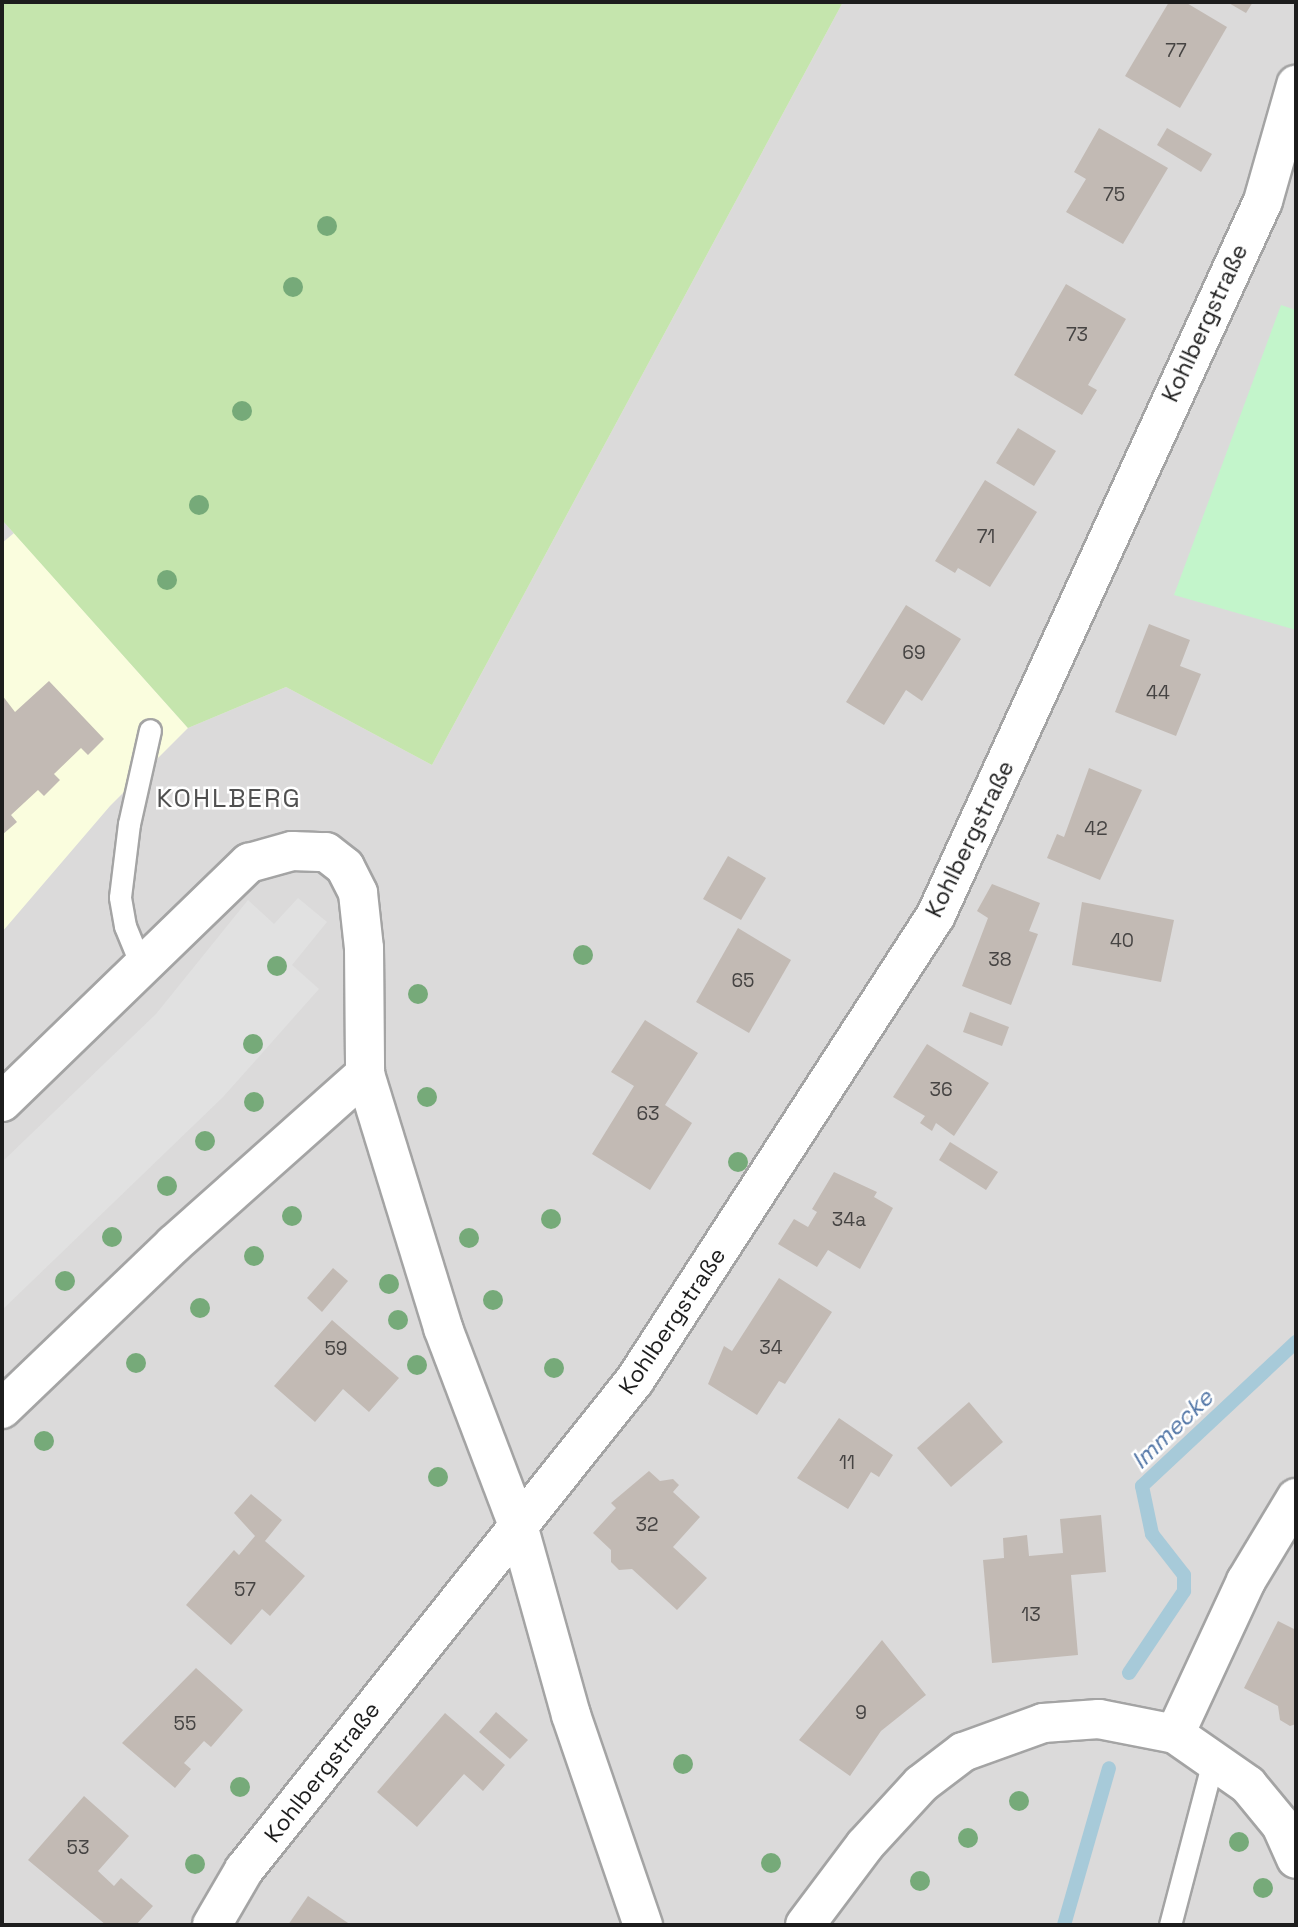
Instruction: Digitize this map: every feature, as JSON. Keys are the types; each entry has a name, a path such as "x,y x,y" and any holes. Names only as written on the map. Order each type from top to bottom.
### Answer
{"street":[{"name":"Kohlbergstraße","path":"212,1925 244,1870 635,1380 936,915 1263,201 1296,85"},
{"path":"2,1102 249,863 292,851 326,852 345,867 358,893 364,948 365,1074 443,1328 518,1525 571,1715 643,1925"},
{"path":"2,1409 174,1244 365,1074"},
{"path":"1175,1734 1246,1581 1296,1498"},
{"path":"805,1925 883,1825 921,1784 962,1752 1043,1723 1099,1719 1175,1734 1214,1757 1248,1785 1281,1825 1296,1859"}],"lane":[{"path":"141,965 125,926 120,897 129,824 150,730"},
{"path":"1170,1925 1214,1757"}],"shaded area":[{"path":"843,2 1296,2 1296,1925 2,1925 2,520 188,728 286,687 432,765"},
{"path":"14,533 188,728 110,806 2,932 2,543"},
{"path":"298,898 327,922 292,965 319,989 223,1097 2,1310 2,1162 156,1014 248,900 274,924"}],"green space":[{"path":"2,2 843,2 432,765 286,687 188,728 2,520"},
{"path":"1281,305 1296,310 1296,630 1174,595"}],"building":[{"path":"1169,2 1185,2 1227,27 1180,108 1125,76"},
{"path":"1227,2 1253,2 1246,13"},
{"path":"1099,128 1168,168 1123,244 1066,212 1086,179 1074,172"},
{"path":"1167,128 1212,154 1201,172 1157,145"},
{"path":"1066,284 1126,319 1088,385 1097,390 1082,415 1014,375"},
{"path":"1018,428 1056,451 1034,486 996,463"},
{"path":"985,480 1037,512 990,587 958,568 955,573 935,561"},
{"path":"906,605 961,639 922,701 906,690 884,725 846,702"},
{"path":"1149,624 1190,640 1180,666 1201,674 1176,736 1115,712"},
{"path":"49,681 104,739 88,755 81,748 54,774 60,780 44,796 38,790 11,815 17,822 2,835 2,695 15,712"},
{"path":"1089,768 1142,790 1100,880 1047,858 1057,834 1064,837"},
{"path":"728,856 766,878 741,920 703,899"},
{"path":"992,884 1040,903 1029,931 1038,934 1011,1005 962,986 988,918 977,911"},
{"path":"1082,902 1174,920 1161,982 1072,965"},
{"path":"738,928 791,960 749,1033 696,1002"},
{"path":"970,1012 1009,1027 1002,1046 963,1032"},
{"path":"645,1020 698,1053 665,1105 692,1123 650,1190 592,1154 634,1086 611,1072"},
{"path":"927,1044 989,1083 954,1136 936,1123 932,1131 920,1123 925,1116 893,1097"},
{"path":"950,1142 998,1172 986,1190 939,1160"},
{"path":"834,1172 877,1192 874,1197 893,1208 860,1269 828,1250 817,1267 778,1244 794,1219 808,1227 817,1212 812,1209"},
{"path":"333,1268 348,1281 322,1312 307,1298"},
{"path":"779,1278 832,1312 785,1384 779,1381 757,1415 708,1384 724,1346 732,1351"},
{"path":"332,1320 399,1378 369,1412 343,1389 315,1422 274,1386"},
{"path":"969,1402 1003,1442 951,1487 917,1448"},
{"path":"839,1418 893,1455 879,1477 871,1472 848,1509 797,1478"},
{"path":"649,1471 660,1481 673,1479 679,1485 673,1492 700,1517 673,1547 707,1578 677,1610 632,1569 619,1570 611,1562 611,1550 593,1533 616,1508 611,1503"},
{"path":"251,1494 282,1520 265,1541 305,1576 270,1616 262,1609 231,1645 186,1605 234,1550 239,1555 255,1536 234,1513"},
{"path":"1101,1515 1106,1572 1071,1575 1078,1655 992,1663 983,1560 1004,1558 1003,1538 1027,1535 1029,1556 1063,1553 1060,1519"},
{"path":"1278,1621 1296,1630 1296,1724 1290,1726 1280,1720 1278,1706 1244,1688"},
{"path":"882,1640 926,1695 881,1731 850,1776 799,1740"},
{"path":"196,1668 243,1710 211,1747 204,1741 184,1763 191,1769 175,1788 122,1743"},
{"path":"496,1712 528,1740 510,1759 479,1732"},
{"path":"445,1713 505,1765 483,1791 464,1774 417,1827 377,1792"},
{"path":"84,1796 129,1836 98,1871 114,1886 121,1878 153,1906 136,1925 106,1925 28,1860"},
{"path":"308,1896 351,1925 288,1925"}],"waterway":[{"name":"Immecke","path":"1129,1673 1184,1591 1184,1575 1152,1534 1142,1486 1296,1342"},
{"name":"Immecke","path":"1064,1925 1109,1768"}],"district":[{"name":"KOHLBERG","path":"229,799"}]}
